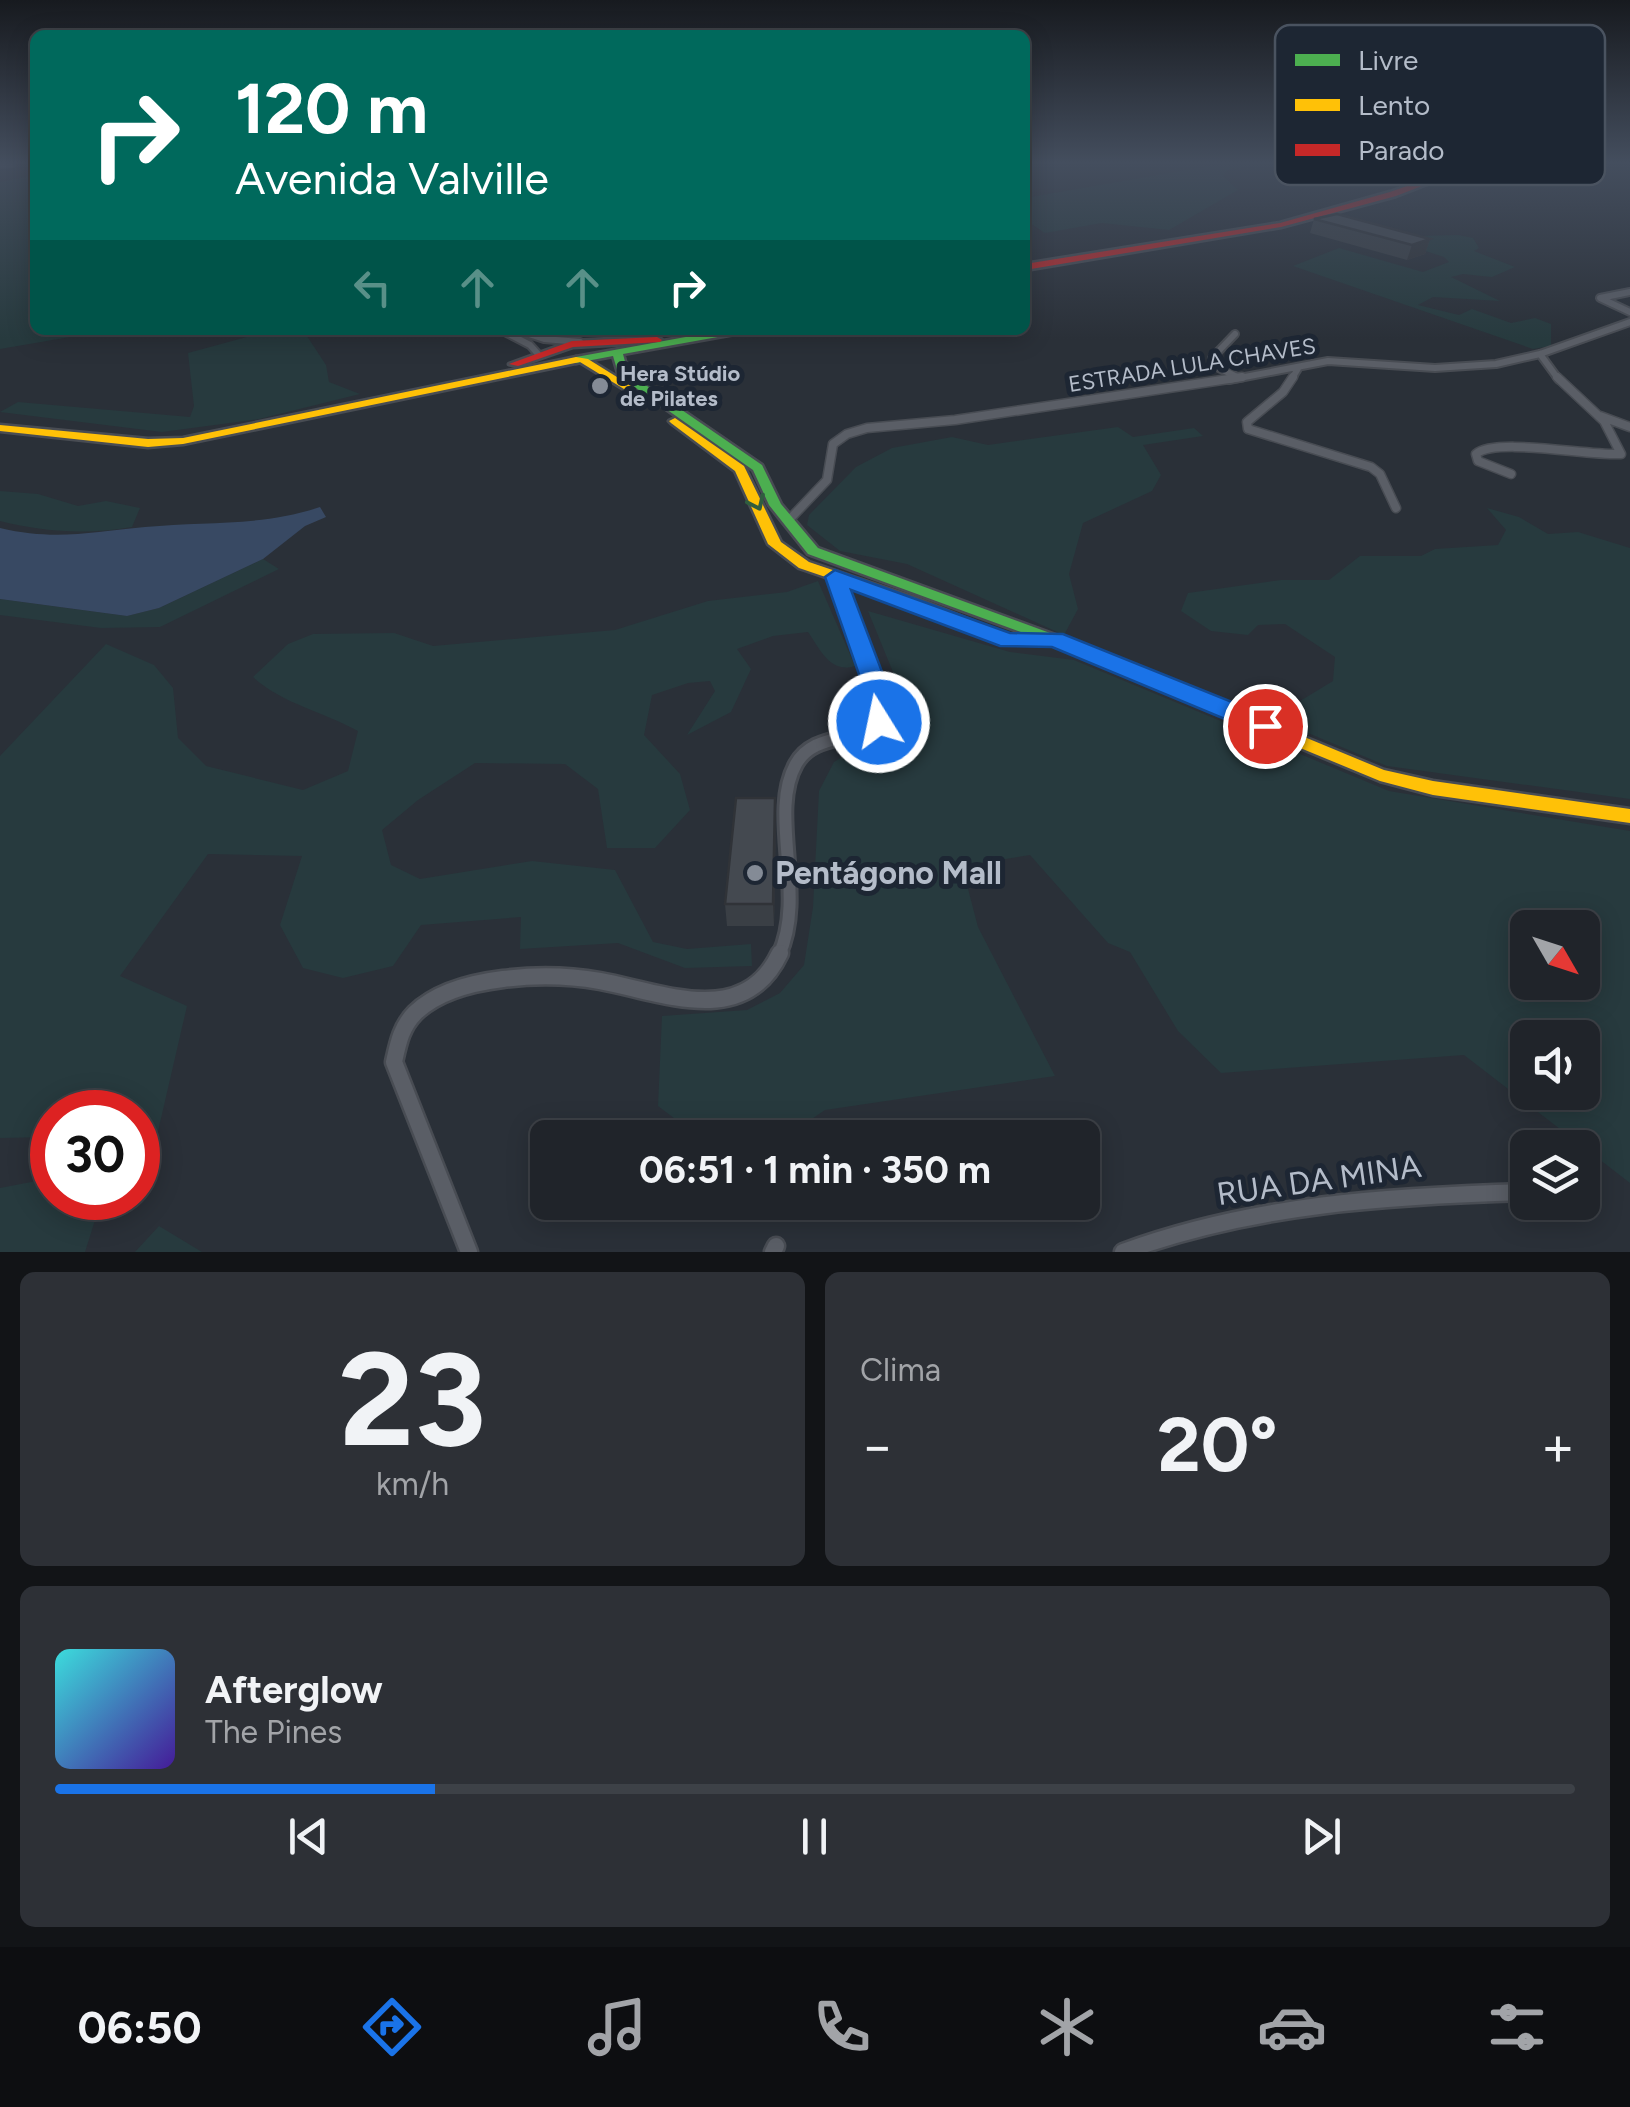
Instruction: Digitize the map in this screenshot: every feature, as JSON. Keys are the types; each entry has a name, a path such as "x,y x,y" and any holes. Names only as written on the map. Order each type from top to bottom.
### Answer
{"main road":[{"path":"1030,266 1288,222"},
{"path":"482,378 538,354 586,342 716,335"},
{"path":"0,426 164,438 322,413 482,378 716,335"},
{"path":"586,342 612,345 623,374 758,468 775,504 819,554 820,566 808,568"},
{"path":"538,354 540,360 555,364"},
{"path":"575,360 596,365 733,463 745,476 775,544 808,568 1008,641 1055,639"},
{"path":"793,558 797,551 819,554 982,611 1398,781 1630,816"},
{"path":"952,618 970,622 980,618 982,611"}],"street":[{"path":"1630,292 1600,298 1630,312"},
{"name":"ESTRADA LULA CHAVES","path":"788,520 827,480 834,444 857,430 955,420 1351,360 1474,368 1540,354 1630,322"},
{"path":"1235,334 1212,358 1220,368 1240,378"},
{"path":"511,335 538,354"},
{"path":"529,335 586,342"},
{"path":"1540,354 1564,386 1600,415 1630,427"},
{"path":"1299,367 1283,392 1247,422 1248,429 1371,467 1380,474 1396,508"},
{"path":"1510,474 1478,461 1476,454 1487,447 1508,446 1619,456 1618,445 1600,415"},
{"path":"775,504 800,507"},
{"path":"469,1252 394,1062 394,1044 401,1028 429,1001 470,986 584,978 706,1002 729,998 757,982 770,969 781,954 790,911 789,791 794,768 814,744 873,726 884,712 835,577"},
{"name":"RUA DA MINA","path":"1123,1252 1206,1225 1307,1207 1418,1194 1510,1192"}],"green space":[{"path":"0,222 30,222 30,335 82,335 0,349"},
{"path":"1030,222 1182,222 1169,230 1102,223 1045,233"},
{"path":"1419,236 1473,238 1479,248 1474,251 1515,267 1492,277 1451,277 1500,301 1433,297 1418,305 1459,315 1472,309 1511,323 1535,318 1551,324 1551,346 1533,349 1293,266 1339,248 1423,272 1449,262 1407,245"},
{"path":"254,335 306,335 326,365 329,382 360,394 259,419 162,432 0,412 18,402 190,417 194,406 188,353"},
{"path":"1118,427 1133,437 1194,428 1203,436 1143,445 1161,475 1152,491 1083,523 1069,574 1078,609 1064,635 907,564 840,551 807,525 809,515 856,467 892,448 952,437 988,445"},
{"path":"0,491 38,494 78,506 106,501 140,508 132,527 82,532 49,530 0,521"},
{"path":"1487,508 1519,517 1548,534 1578,532 1630,548 1630,799 1387,766 1272,718 1333,681 1335,657 1285,624 1258,625 1248,635 1211,631 1181,611 1188,593 1281,580 1329,580 1360,556 1421,556 1435,549 1498,545 1506,530"},
{"path":"263,559 279,569 160,627 101,628 0,615 0,599 127,616 159,608"},
{"path":"818,581 855,666 846,668 832,663 808,632 773,636 737,649 751,669 731,712 687,735 715,691 710,681 688,683 652,695 644,735 680,774 690,810 655,848 607,848 598,789 565,764 475,763 418,800 382,830 391,865 420,879 532,861 615,870 653,942 687,949 751,944 752,966 685,968 618,943 520,949 521,917 421,925 393,966 343,978 303,968 280,925 302,856 208,854 120,976 187,1006 160,1123 160,1090 30,1090 30,1137 0,1138 0,756 106,644 154,665 173,688 178,738 206,766 303,790 348,771 358,731 290,701 253,677 288,644 313,634 394,633 433,646 615,630 708,601 787,592"},
{"path":"868,611 1010,652 1074,660 1389,791 1630,831 1630,1183 1600,1160 1600,1130 1561,1130 1535,1110 1600,1110 1600,1020 1510,1020 1510,1090 1464,1055 1221,1073 1178,1031 1130,952 1108,943 1030,855 962,866 978,927 1055,1076 825,1110 810,1120 677,1120 658,1106 662,1016 747,1010 780,993 804,965 813,907 819,791 834,762 897,724 904,699"},
{"path":"30,1182 30,1220 95,1220 85,1252 0,1252 0,1188"},
{"path":"159,1226 202,1252 135,1252"}],"water":[{"path":"320,507 326,517 305,526 263,559 159,608 127,616 0,599 0,528 73,534 255,521"}],"building":[{"path":"1327,222 1368,222 1430,239 1412,245"},
{"name":"Pentágono Mall","path":"736,798 775,798 773,904 725,904"}],"traffic: fast":[{"path":"576,360 713,335"},
{"path":"618,354 623,374 758,468 775,505 813,551 1064,643 1222,709"}],"traffic: slow":[{"path":"0,428 148,443 183,441 576,360"},
{"path":"584,361 628,387"},
{"path":"675,421 740,469 775,544 804,565 910,601 1008,641 1048,640"},
{"path":"1222,709 1380,775 1433,788 1630,816"}],"traffic: jam":[{"path":"1030,266 1290,222"},
{"path":"514,364 572,344 657,340"}],"place":[{"name":"Hera Stúdio de Pilates","path":"600,386"},
{"name":"Pentágono Mall","path":"755,873"}],"route":[{"path":"879,722 883,706 860,653 835,577 910,601 1008,641 1055,639 1265,726"}]}
